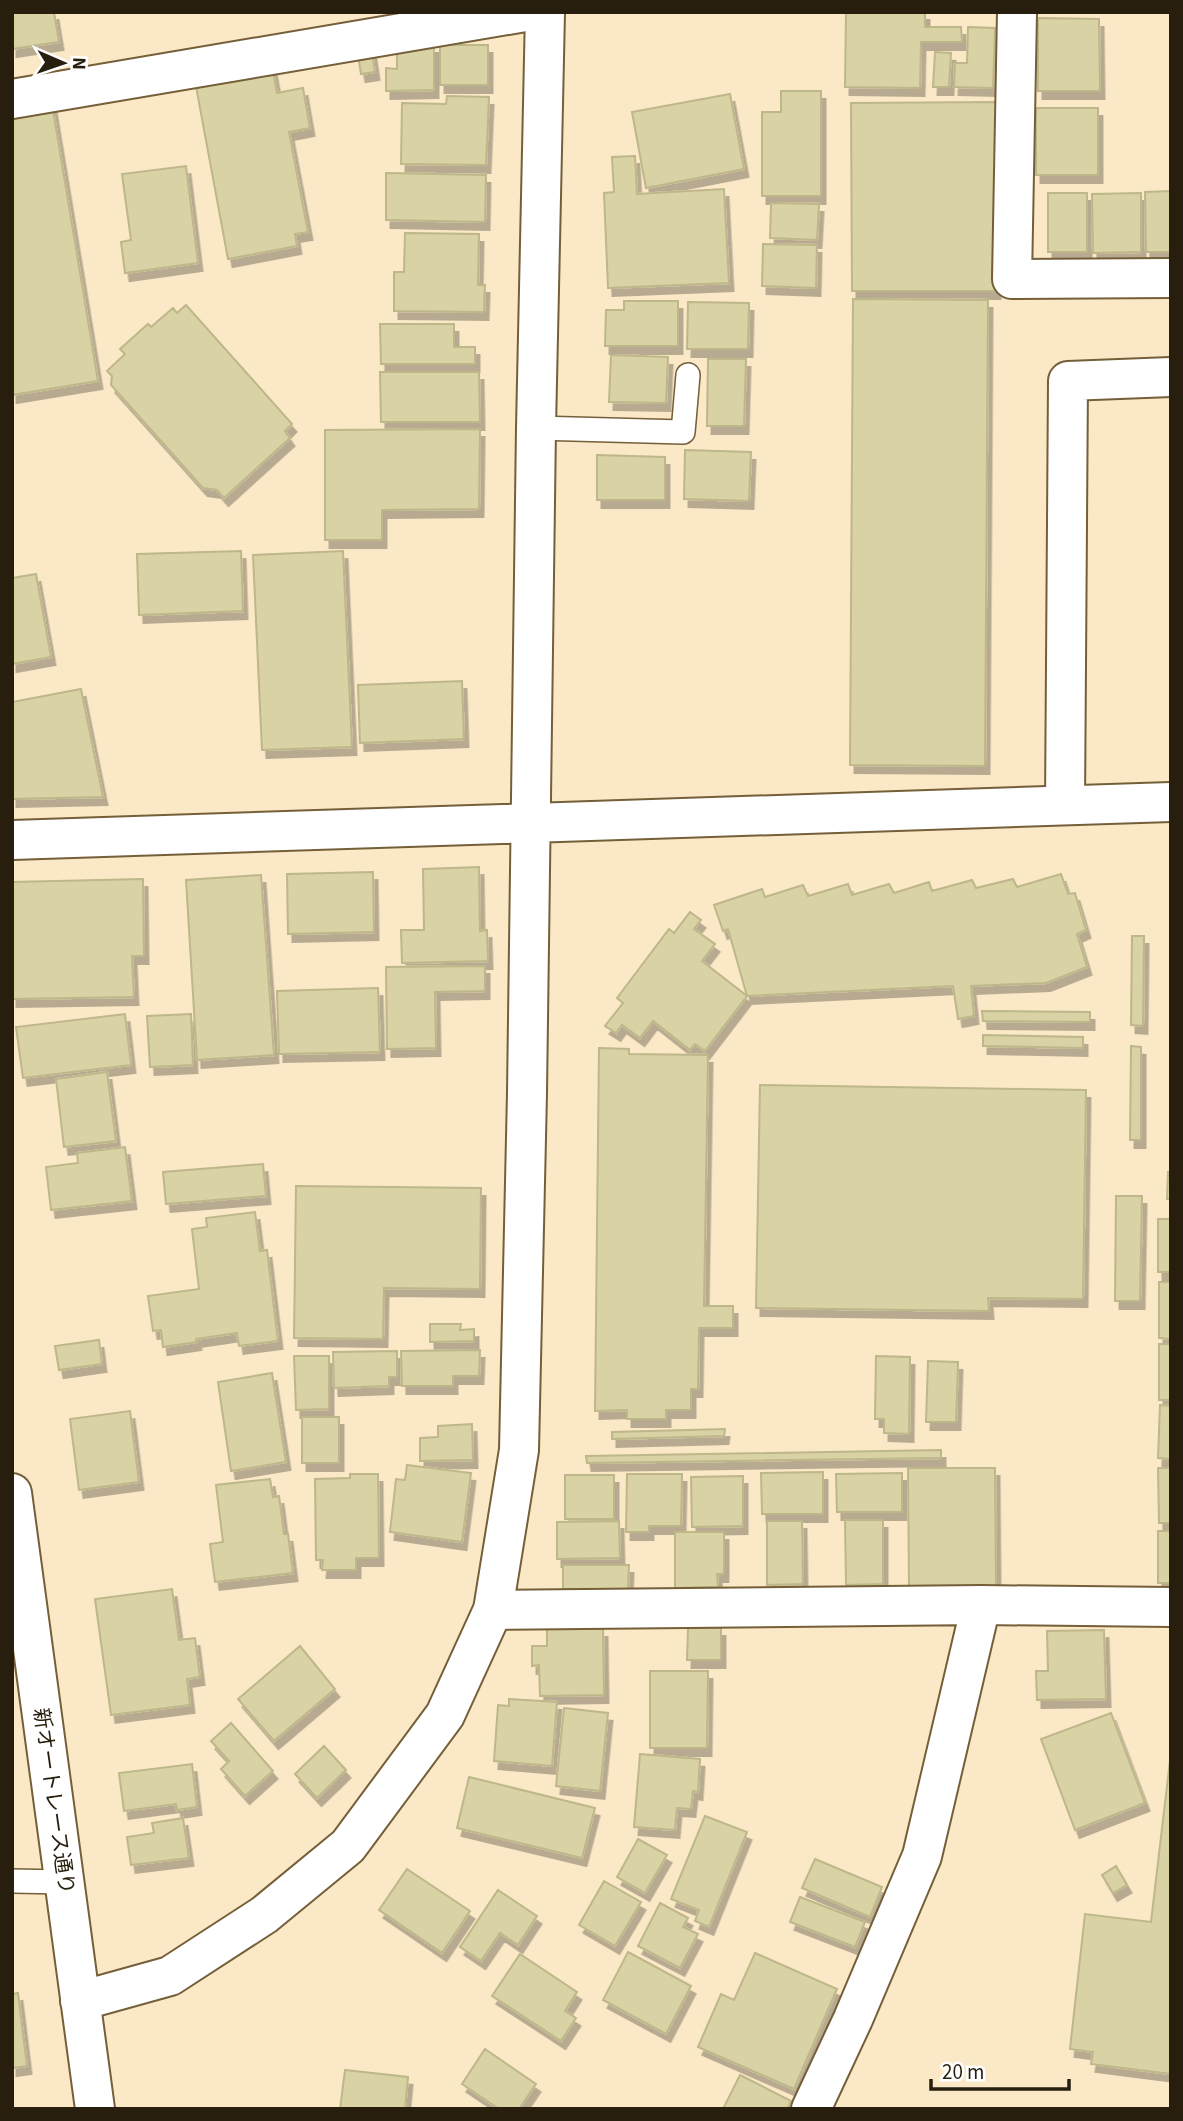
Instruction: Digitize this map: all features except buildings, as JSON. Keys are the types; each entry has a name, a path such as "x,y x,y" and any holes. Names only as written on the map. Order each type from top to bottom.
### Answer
{"street":[{"path":"12,99 525,12"},
{"path":"80,2001 170,1976 264,1914 348,1846 444,1715 494,1610 519,1450 545,12"},
{"path":"1017,12 1012,279 1171,278"},
{"path":"1066,805 1068,381 1171,377"},
{"path":"12,840 1171,802"},
{"name":"新オートレース通り","path":"13,1504 95,2109"},
{"path":"494,1610 981,1605 1171,1607"},
{"path":"811,2109 853,2019 922,1856 981,1605"}],"lane":[{"path":"536,428 684,432 688,375"},
{"path":"12,1881 64,1882"}]}
